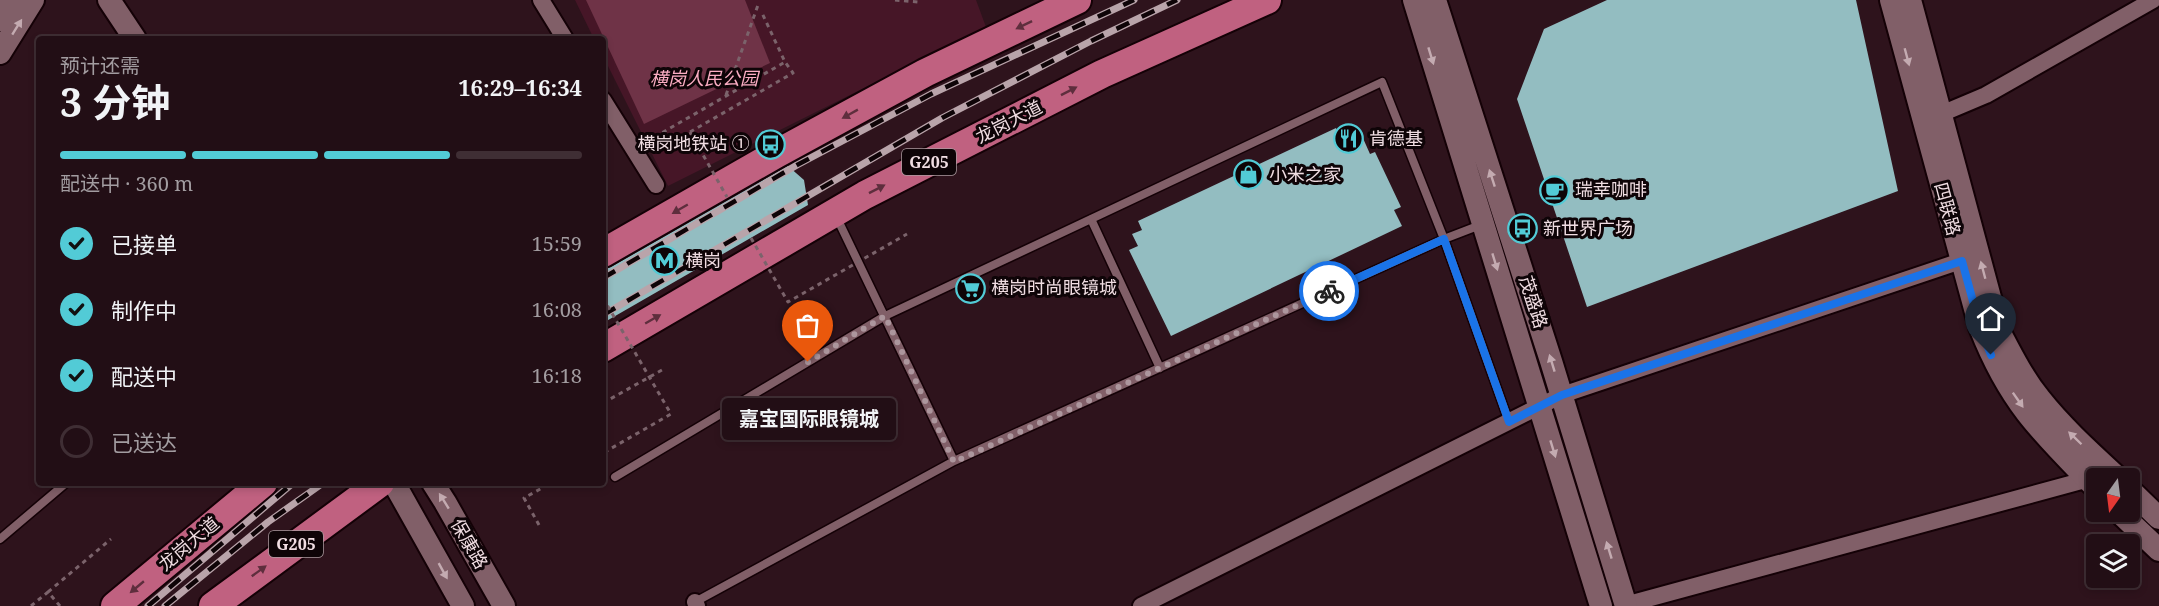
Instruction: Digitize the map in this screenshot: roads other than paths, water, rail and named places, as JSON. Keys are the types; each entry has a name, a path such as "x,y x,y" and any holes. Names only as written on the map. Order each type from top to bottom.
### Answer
{"highway":[{"path":"606,251 776,154 926,73 1077,0"},
{"name":"龙岗大道","path":"606,346 865,195 1101,74 1267,0"},
{"name":"龙岗大道","path":"115,606 259,486"},
{"name":"G205","path":"213,606 376,486"}],"street":[{"path":"0,20 12,0"},
{"path":"0,53 33,0"},
{"path":"109,0 133,36"},
{"path":"541,0 563,36"},
{"name":"茂盛路","path":"1414,0 1601,606"},
{"name":"茂盛路","path":"1435,0 1562,395 1626,605"},
{"name":"四联路","path":"1891,0 1980,327 1991,355 2027,413 2089,468"},
{"name":"四联路","path":"1910,0 2000,331 2017,365 2038,397 2066,429 2094,468"},
{"path":"1941,114 1986,95 2153,0"},
{"path":"606,105 656,185"},
{"path":"1141,606 1562,395 1962,261"},
{"path":"1626,605 2086,484"},
{"name":"保康路","path":"396,486 463,606"},
{"name":"保康路","path":"435,486 504,606"},
{"path":"2140,500 2159,518"},
{"path":"2130,522 2159,550"}],"lane":[{"path":"615,477 885,316 1382,82 1444,239 1509,422"},
{"path":"835,213 954,462"},
{"path":"1091,219 1160,368"},
{"path":"696,604 954,462 1444,239 1483,224"},
{"path":"0,539 62,486"}],"railway":[{"path":"606,276 797,165 931,94 1134,0"},
{"path":"606,313 942,118 1091,41 1177,0"},
{"path":"148,606 289,486"},
{"path":"165,606 268,522 319,486"}],"place":[{"name":"肯德基","path":"1348,139"},
{"name":"横岗地铁站 ①","path":"771,144"},
{"name":"小米之家","path":"1248,175"},
{"name":"瑞幸咖啡","path":"1554,190"},
{"name":"新世界广场","path":"1522,229"},
{"name":"横岗","path":"664,261"},
{"name":"横岗时尚眼镜城","path":"970,288"},
{"name":"嘉宝国际眼镜城","path":"808,362"}],"park label":[{"name":"横岗人民公园","path":"704,79"}]}
